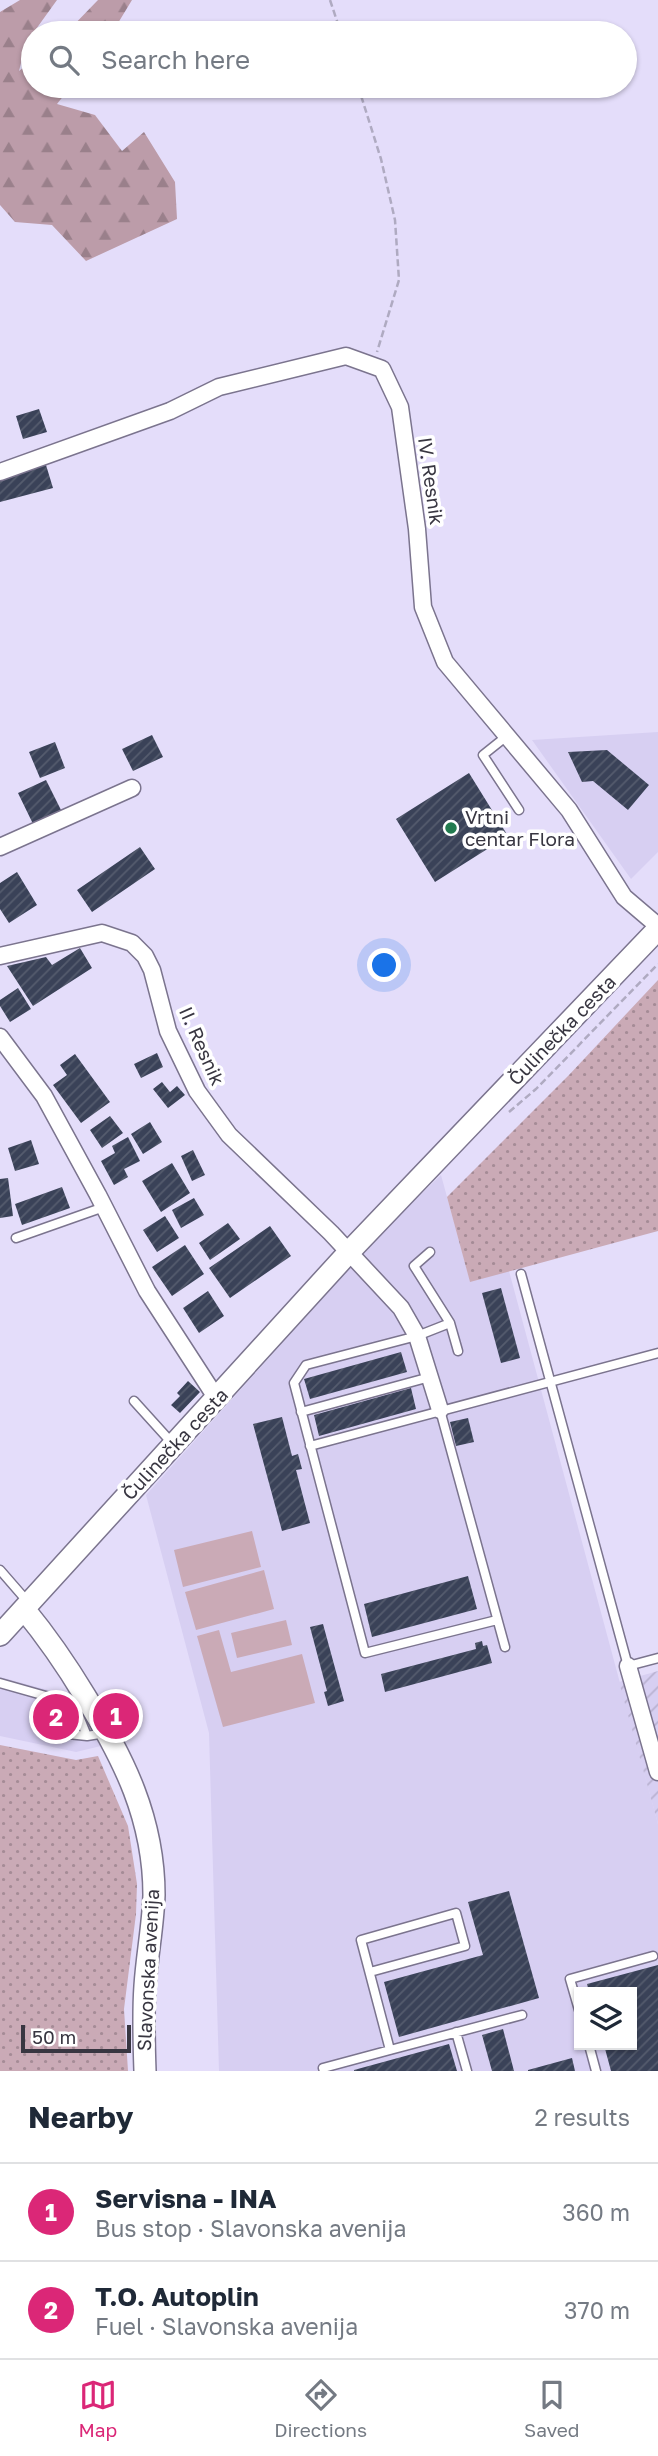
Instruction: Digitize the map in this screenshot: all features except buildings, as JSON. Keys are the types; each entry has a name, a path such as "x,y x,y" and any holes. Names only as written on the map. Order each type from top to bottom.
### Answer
{"street":[{"path":"0,472 170,411 219,387 346,356 373,366"},
{"name":"IV. Resnik","path":"373,366 382,369 400,407 417,529 423,607 445,662 569,810 624,897 658,928"},
{"path":"0,847 132,788"},
{"name":"Čulinečka cesta","path":"0,1635 349,1252 658,928"},
{"name":"II. Resnik","path":"0,956 102,933 132,943 145,956 152,970 168,1031 197,1091 212,1113 229,1135 349,1252"},
{"path":"0,1037 44,1096 147,1292 217,1399"},
{"path":"349,1252 401,1308 417,1336 440,1410"},
{"name":"Slavonska avenija","path":"27,1606 65,1662 80,1701 108,1732 128,1770 140,1803 149,1842 154,1894 145,1985 145,2071"},
{"path":"628,1666 658,1772"}],"lane":[{"path":"508,735 483,755 519,810"},
{"path":"16,1238 104,1207"},
{"path":"430,1252 414,1266 450,1324 458,1351"},
{"path":"522,1275 628,1666 658,1658"},
{"path":"450,1324 417,1336 306,1365 294,1384 365,1653 497,1620"},
{"path":"310,1447 658,1353"},
{"path":"301,1412 429,1377"},
{"path":"134,1401 174,1446"},
{"path":"440,1410 505,1647"},
{"path":"0,1570 27,1606"},
{"path":"0,1683 80,1701"},
{"path":"80,1701 87,1736"},
{"path":"80,1701 68,1734 87,1736 108,1732"},
{"path":"370,1972 465,1946 456,1913 361,1940 390,2050"},
{"path":"574,1993 570,1979 653,1956"},
{"path":"324,2071 323,2068 522,2015"},
{"path":"456,2032 467,2071"},
{"path":"590,2050 596,2071"}],"path":[{"path":"330,0 337,21"},
{"path":"362,98 396,220 398,280 373,366"},
{"path":"508,1114 536,1089 658,964"}],"shaded area":[{"path":"658,732 658,852 631,879 532,740"},
{"path":"658,980 658,1231 470,1282 447,1197 569,1075"},
{"path":"441,1175 470,1281 509,1271 658,1824 658,2071 219,2071 209,1733 146,1495 383,1231"},
{"path":"252,1531 261,1567 183,1587 174,1550"},
{"path":"264,1570 274,1609 196,1630 185,1592"},
{"path":"286,1620 292,1645 237,1658 231,1633"},
{"path":"219,1630 231,1672 302,1654 315,1703 223,1727 197,1636"},
{"path":"658,1671 658,1824 619,1682"},
{"path":"0,1677 63,1694 73,1691 101,1746 76,1752 0,1736"},
{"path":"0,1745 76,1760 98,1756 128,1826 137,1884 136,1914 124,2009 128,2071 0,2071"}],"green space":[{"path":"20,0 57,0 42,21 21,21 21,98 62,98 57,104 95,115 122,151 144,132 175,182 177,219 86,261 52,225 15,222 0,205 0,12"},
{"path":"98,0 132,0 119,21 78,21"}],"place":[{"name":"Vrtni centar Flora","path":"451,828"},
{"name":"Servisna - INA","path":"116,1716"},
{"name":"T.O. Autoplin","path":"56,1717"}]}
